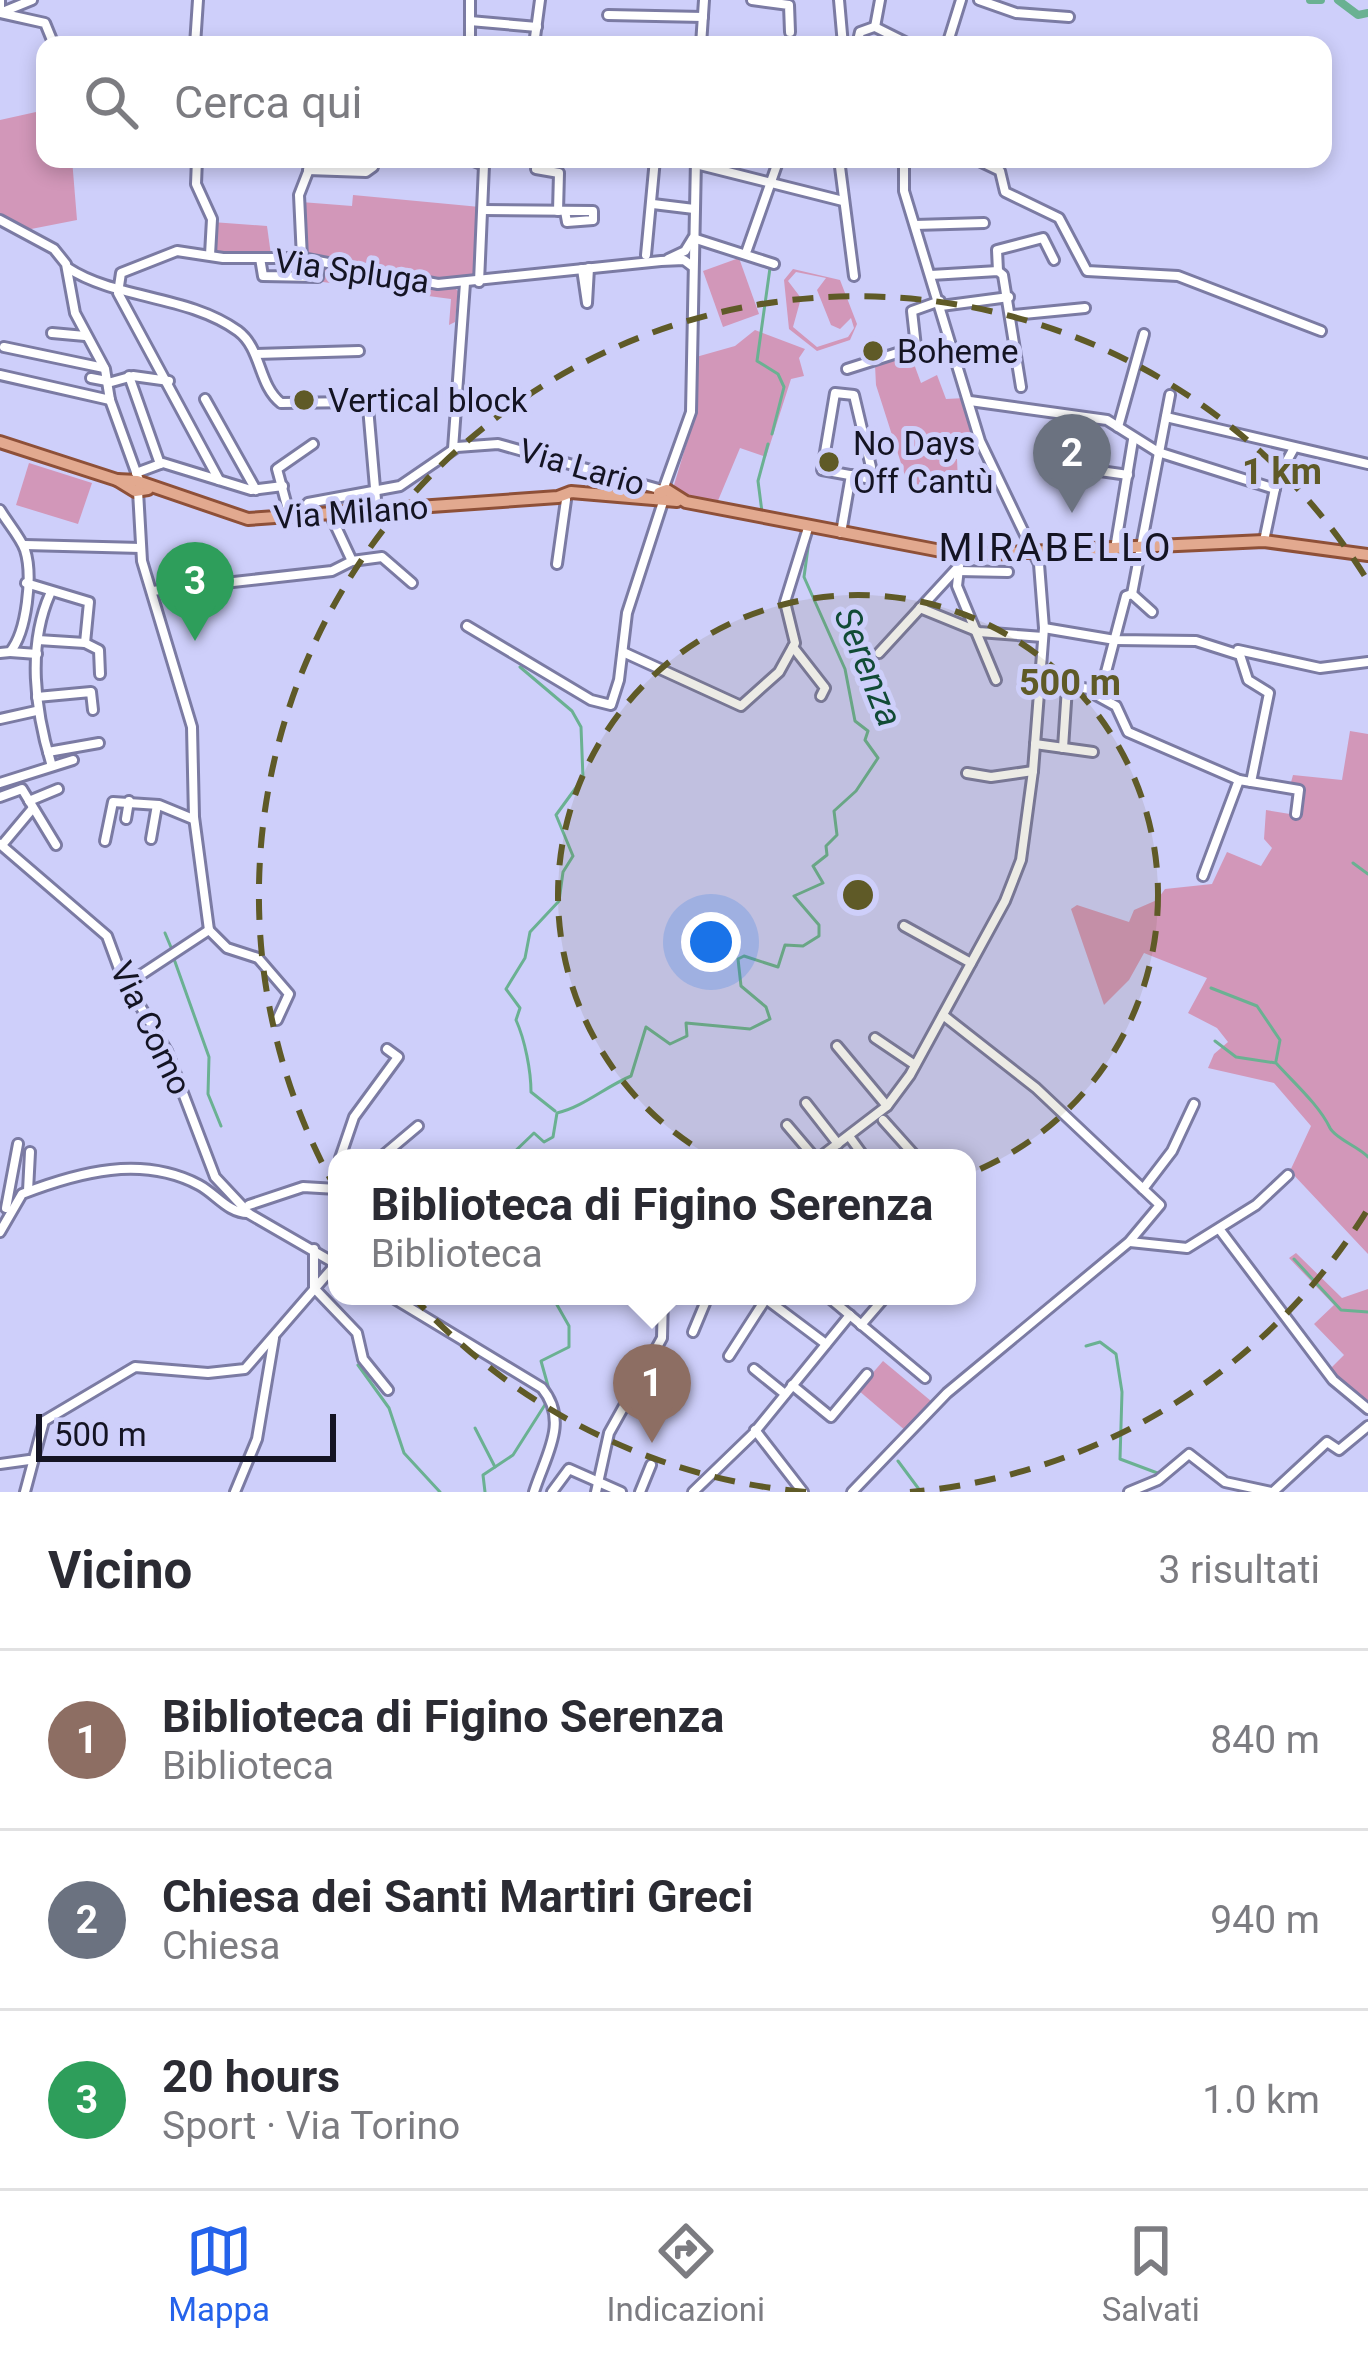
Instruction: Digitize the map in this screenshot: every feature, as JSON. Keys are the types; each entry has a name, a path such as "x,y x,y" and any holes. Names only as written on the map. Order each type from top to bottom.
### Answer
{"main road":[{"name":"Via Milano","path":"0,442 244,518 662,495 809,529 842,528 960,564 1264,541 1368,555"}],"street":[{"path":"0,13 1,0"},
{"path":"0,13 32,0"},
{"path":"195,36 198,0"},
{"path":"470,0 470,36"},
{"path":"536,36 540,0"},
{"path":"702,36 704,0"},
{"path":"752,0 789,5 790,32"},
{"path":"838,0 842,36"},
{"path":"874,27 880,0"},
{"path":"950,36 961,0"},
{"path":"979,0 1030,15 1069,16"},
{"path":"1030,15 1039,0"},
{"path":"0,13 45,23 50,36"},
{"path":"608,15 704,17"},
{"path":"470,21 537,27"},
{"path":"859,36 874,27 892,36"},
{"path":"197,168 196,184 212,219 210,256"},
{"path":"302,258 299,195 308,170 330,168"},
{"path":"478,282 486,168"},
{"path":"483,210 561,211 561,168 536,169"},
{"path":"646,255 654,168"},
{"path":"467,626 597,704 610,705 618,686 627,613 690,416 690,258 696,168"},
{"path":"722,168 843,201"},
{"path":"747,250 776,168"},
{"path":"840,168 854,276"},
{"path":"830,1149 887,1106 916,1066 1006,901 1023,853 1044,632 1035,555 980,441 902,180 903,168"},
{"path":"994,168 1000,171 1005,192 1059,218 1087,271 1178,276 1321,331"},
{"path":"652,204 694,209"},
{"path":"0,220 54,249 68,268 89,281 117,280 232,327 256,354 272,394 281,403 357,402 368,407 377,511"},
{"path":"915,225 984,223"},
{"path":"693,238 774,264"},
{"path":"1021,387 1013,316 998,271 999,248 1043,238 1054,260"},
{"name":"Via Spluga","path":"117,280 174,252 302,258 438,284 690,258"},
{"path":"260,258 263,276 318,277 317,261"},
{"name":"Via Spluga","path":"662,262 690,258"},
{"path":"68,268 75,313 105,369 110,400 138,486 140,548 192,727 194,819 209,930 227,948 258,958 289,994 277,1020"},
{"path":"931,275 998,271"},
{"path":"117,280 219,480"},
{"path":"313,444 278,467 295,512 404,484 453,449 464,283"},
{"path":"847,370 916,347 912,311 940,303 1009,297"},
{"path":"1013,316 1084,308"},
{"path":"52,333 85,336"},
{"path":"1118,427 1144,334"},
{"path":"0,363 2,347 105,369"},
{"path":"256,354 359,351"},
{"path":"0,375 110,400"},
{"path":"129,376 160,464"},
{"path":"91,378 169,381"},
{"path":"835,393 854,395 872,466 866,478 851,476 822,470 835,393"},
{"path":"1132,594 1169,395"},
{"path":"205,399 256,490"},
{"path":"970,401 1107,420 1158,452 1275,489"},
{"path":"1166,417 1368,464"},
{"path":"1115,551 1133,440"},
{"name":"Via Lario","path":"453,449 501,444 662,495"},
{"path":"1264,541 1275,489 1294,448"},
{"path":"138,486 160,464"},
{"path":"160,464 256,490 283,486"},
{"path":"1086,470 1128,475"},
{"path":"842,528 851,476"},
{"path":"556,564 570,498"},
{"path":"0,510 25,545 19,640 5,652"},
{"path":"330,514 352,561"},
{"path":"809,529 785,602 793,647 825,688 821,696"},
{"path":"25,545 140,548"},
{"path":"152,591 332,571 352,561 382,557 412,583"},
{"path":"960,564 1008,572"},
{"path":"879,653 960,564"},
{"path":"960,564 957,586 996,680"},
{"path":"26,583 89,602 85,643"},
{"path":"50,593 38,640 36,711 51,763"},
{"path":"1132,594 1152,612"},
{"path":"1096,694 1126,596 1132,594"},
{"path":"920,608 979,632 1196,641 1320,668 1368,662"},
{"path":"38,640 85,643 99,650 100,674"},
{"path":"622,652 741,706 779,672 793,647"},
{"path":"1225,649 1244,659 1248,680 1269,693 1251,782"},
{"path":"5,652 37,654"},
{"path":"1039,680 1096,694 1116,706 1128,732 1239,780 1299,790 1296,814"},
{"path":"1063,748 1066,687"},
{"path":"37,697 91,692 94,710"},
{"path":"0,719 36,711"},
{"path":"48,752 99,743"},
{"path":"1035,744 1093,752"},
{"path":"0,783 51,763 73,760"},
{"path":"967,773 992,777 1033,772"},
{"path":"1203,876 1239,780"},
{"path":"0,797 22,789 56,845"},
{"path":"1,844 31,804 58,790"},
{"path":"105,841 113,802 157,805 194,819"},
{"path":"126,819 129,802"},
{"path":"151,839 157,805"},
{"name":"Via Como","path":"1,844 107,936 127,984 167,1051 215,1178 230,1195 328,1260"},
{"path":"904,926 971,964"},
{"path":"127,984 209,930"},
{"path":"852,1492 994,1350 1129,1242 1160,1205 1036,1088 943,1015"},
{"path":"875,1038 916,1066"},
{"path":"837,1046 887,1106"},
{"path":"343,1149 354,1117 398,1057 387,1049"},
{"path":"806,1103 838,1144"},
{"path":"1143,1190 1172,1151 1194,1104"},
{"path":"883,1120 904,1149"},
{"path":"787,1125 809,1149"},
{"path":"391,1149 418,1126"},
{"path":"849,1136 858,1149"},
{"path":"0,1232 18,1144"},
{"path":"28,1191 29,1152"},
{"path":"5,1208 28,1191 131,1166 165,1171 249,1208 303,1187 328,1188"},
{"path":"1129,1242 1187,1248 1220,1230 1288,1175"},
{"path":"1220,1230 1333,1380 1368,1409"},
{"path":"316,1254 314,1288 328,1303"},
{"path":"25,1492 40,1426 49,1418 146,1365 238,1372 255,1363 275,1331 328,1273"},
{"path":"330,1305 357,1333 363,1359 388,1390"},
{"path":"405,1305 542,1388 551,1399 555,1432 534,1492"},
{"path":"596,1492 609,1433 662,1338 663,1305"},
{"path":"693,1332 704,1305"},
{"path":"729,1356 760,1305"},
{"path":"775,1305 826,1344"},
{"path":"838,1305 925,1378"},
{"path":"860,1324 878,1305"},
{"path":"693,1492 755,1430 850,1315"},
{"path":"235,1492 257,1438 275,1331"},
{"path":"754,1369 831,1417 867,1374"},
{"path":"1129,1492 1158,1480 1190,1454 1225,1482 1272,1492 1327,1442 1339,1450 1368,1426"},
{"path":"755,1430 802,1492"},
{"path":"0,1464 31,1460"},
{"path":"641,1489 651,1465"},
{"path":"552,1492 568,1469 621,1492"}],"shaded area":[{"path":"36,112 36,168 73,168 77,220 26,230 0,217 0,120"},
{"path":"353,195 480,207 476,278 442,281 308,255 301,202 352,206"},
{"path":"212,222 267,226 271,255 212,253"},
{"path":"739,258 759,314 723,327 703,271"},
{"path":"322,263 413,284 453,286 458,291 455,322 449,325 451,299 323,282"},
{"path":"793,269 840,280 857,324 850,340 817,351 789,329 784,280","holes":["796,272 826,278 817,290 831,325 840,329 851,318 854,328 848,337 817,347 793,327 801,298 788,281"]},
{"path":"755,330 805,349 799,358 804,376 791,379 766,457 740,448 717,503 683,496 674,485 696,412 696,357 735,346"},
{"path":"910,353 921,383 937,375 946,399 965,398 978,444 958,454 954,443 942,447 946,460 957,459 958,482 908,485 876,385 875,365"},
{"path":"29,463 92,483 78,524 16,505"},
{"path":"1350,731 1368,734 1368,1254 1290,1171 1311,1126 1274,1083 1208,1068 1214,1054 1228,1042 1217,1028 1188,1013 1207,978 1144,953 1129,980 1104,1005 1071,909 1077,905 1129,922 1134,910 1157,900 1165,889 1212,884 1227,852 1261,866 1272,848 1264,839 1266,810 1296,815 1303,789 1290,786 1293,775 1342,780"},
{"path":"1296,1253 1342,1298 1368,1289 1368,1411 1323,1376 1344,1355 1314,1324 1334,1305 1289,1258"},
{"path":"883,1361 931,1401 906,1431 858,1390"}],"waterway":[{"path":"1310,0 1321,0"},
{"path":"1338,0 1358,15 1368,13"},
{"name":"Serenza","path":"758,264 770,268 757,361 778,374 784,387 772,434"},
{"name":"Serenza","path":"762,512 758,481 768,444"},
{"name":"Serenza","path":"517,1149 534,1133 544,1142 553,1137 557,1113 631,1076 646,1027 670,1044 687,1036 686,1023 750,1029 770,1019 766,1007 741,986 738,959 744,956 778,967 785,945 803,946 819,936 819,925 794,896 823,883 813,866 827,855 826,846 837,835 834,811 856,791 878,758 865,740 868,731 855,721 845,669 804,577 810,533"},
{"path":"520,667 572,711 581,727 583,778 556,815 573,856 563,872 559,901 530,932 525,958 506,989 520,1008 516,1020 531,1092 555,1111"},
{"path":"1353,863 1368,874"},
{"path":"165,933 173,952"},
{"path":"174,959 209,1057 208,1094 221,1126"},
{"path":"1211,988 1257,1006 1280,1040 1276,1061"},
{"path":"1215,1041 1236,1057 1276,1063 1333,1132 1368,1157"},
{"path":"1294,1259 1341,1310 1368,1312"},
{"name":"Serenza","path":"550,1393 541,1361 569,1347 569,1326 557,1305"},
{"path":"1086,1346 1100,1342 1116,1354 1122,1392 1120,1459 1160,1474"},
{"path":"358,1365 389,1408 404,1453 440,1492"},
{"name":"Serenza","path":"485,1492 483,1475 513,1455 548,1400"},
{"path":"475,1428 495,1467"},
{"path":"1172,1464 1188,1452"},
{"path":"898,1461 921,1492"}],"place":[{"name":"Boheme","path":"873,351"},
{"name":"Vertical block","path":"304,400"},
{"name":"No Days Off Cantù","path":"829,462"},
{"name":"Chiesa dei Santi Martiri Greci","path":"1072,513"},
{"name":"20 hours","path":"195,641"},
{"name":"Biblioteca di Figino Serenza","path":"652,1443"}],"district":[{"name":"MIRABELLO","path":"1056,548"}]}
